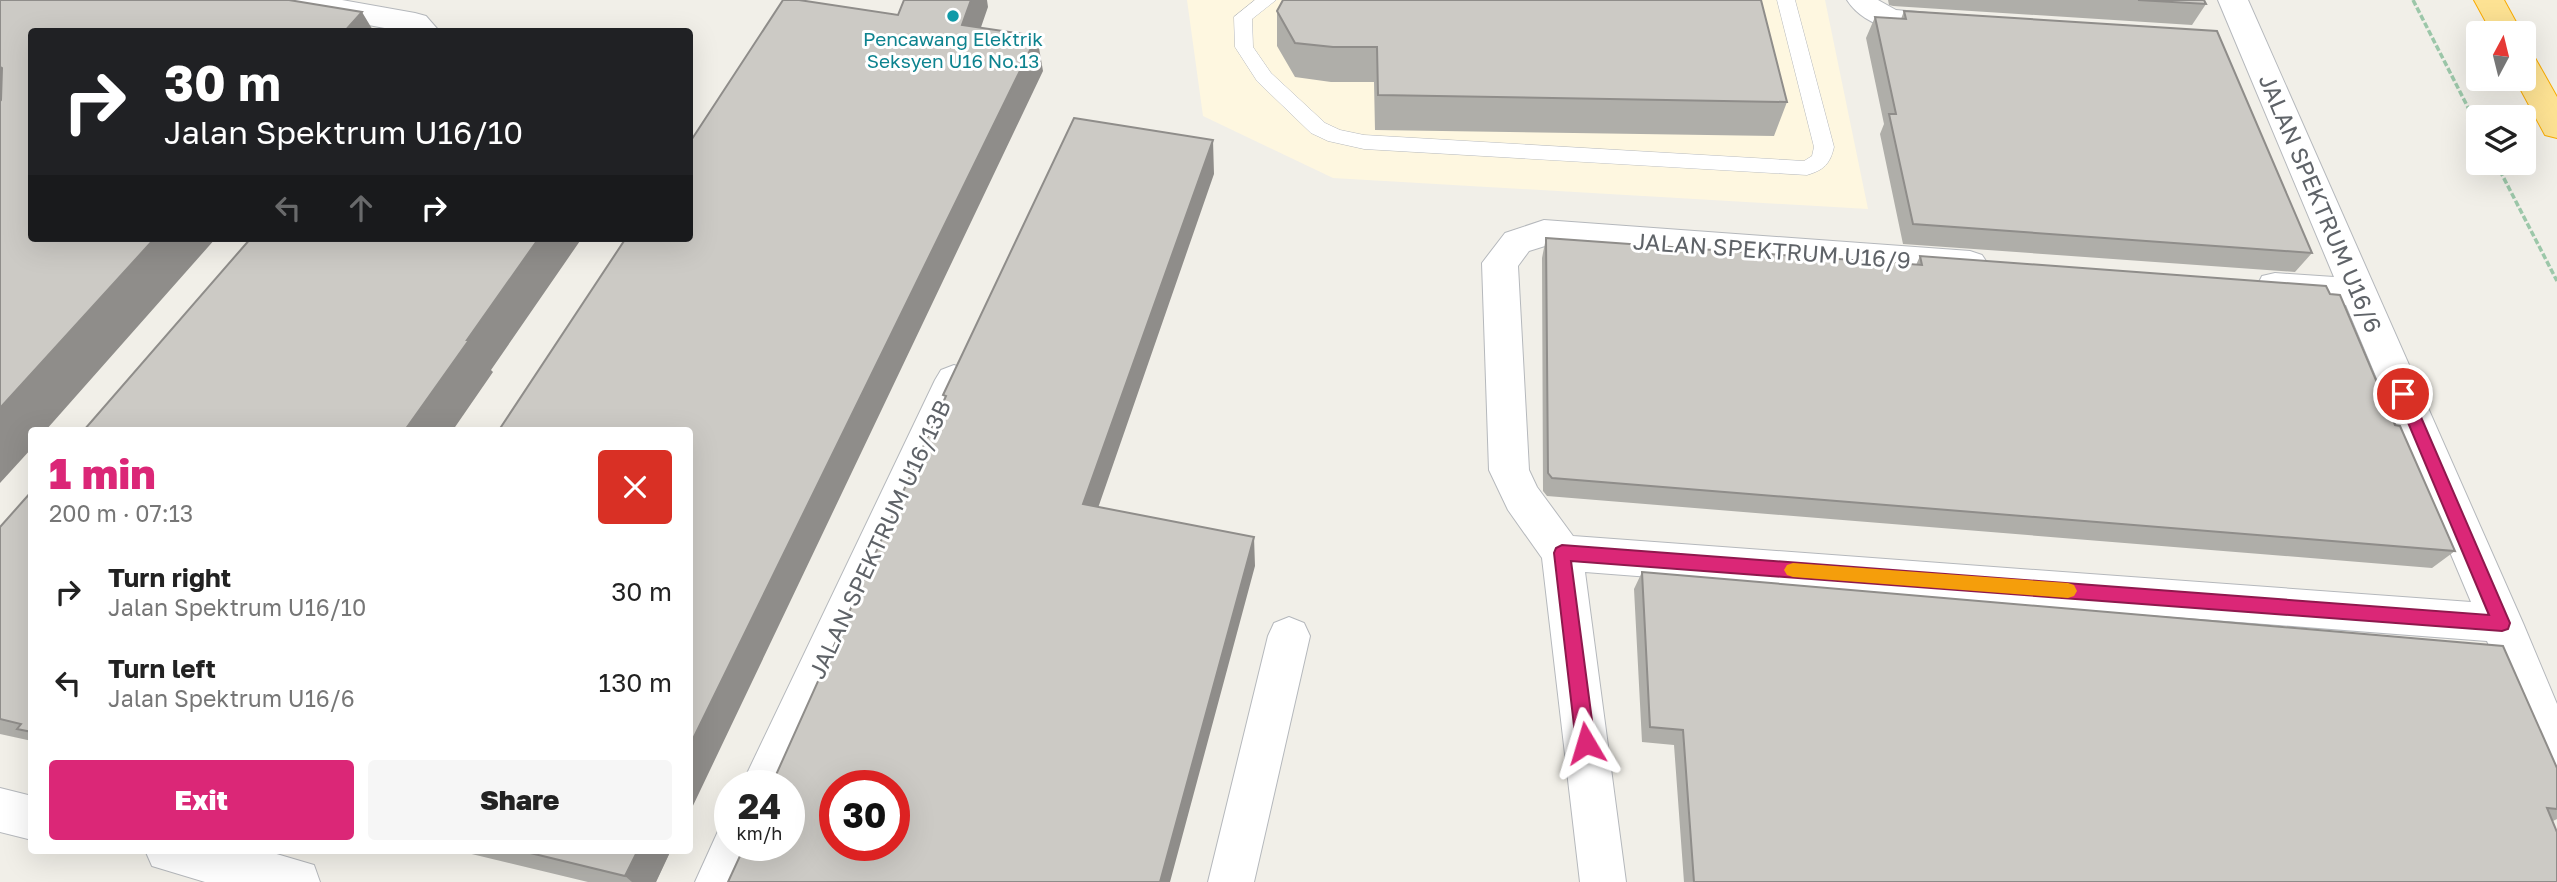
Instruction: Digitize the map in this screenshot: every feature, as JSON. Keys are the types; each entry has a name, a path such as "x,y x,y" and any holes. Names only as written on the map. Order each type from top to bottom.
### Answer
{"highway":[{"path":"2489,0 2500,21"},
{"path":"2536,88 2557,127"}],"street":[{"path":"288,0 415,23 421,28"},
{"path":"1862,0 1872,13 1889,19 1973,24"},
{"name":"JALAN SPEKTRUM U16/6","path":"2233,0 2238,41 2360,293 2557,755"},
{"name":"JALAN SPEKTRUM U16/9","path":"1562,553 1522,498 1509,470 1500,263 1517,242 1545,233 2001,266"},
{"path":"2249,285 2360,293"},
{"name":"JALAN SPEKTRUM U16/13B","path":"771,770 966,354"},
{"path":"1604,882 1562,553 2502,623"},
{"path":"1231,882 1289,636"},
{"path":"0,810 28,817"},
{"path":"218,856 297,882"},
{"path":"718,882 728,861"}],"lane":[{"path":"1267,0 1243,17 1244,47 1264,77 1318,128 1335,136 1364,142 1807,168 1821,160 1824,147 1786,0"}],"path":[{"path":"2413,0 2467,105"},
{"path":"2502,175 2557,281"}],"shaded area":[{"path":"1187,0 1825,0 1868,209 1333,178 1203,116"}],"building":[{"path":"0,0 289,0 362,12 348,28 28,28 28,242 151,242 0,408"},
{"path":"783,0 898,15 904,0 971,0 962,25 1037,36 693,739 693,427 501,427 623,242 693,242 693,137"},
{"path":"1283,0 1761,0 1787,102 1378,95 1377,47 1333,47 1295,43 1277,11"},
{"path":"2138,0 2204,0 2206,4"},
{"path":"1904,11 2217,31 2312,253 1913,224 1889,114 1896,114 1875,17 1906,19"},
{"path":"1074,118 1213,140 1083,504 1254,537 1160,882 728,882 738,861 805,861 805,770 778,770 946,396 943,395"},
{"path":"1546,238 1922,265 1920,256 2326,286 2330,294 2340,295 2395,425 2400,426 2455,551 1552,478 1548,473"},
{"path":"248,242 536,242 407,427 87,427"},
{"path":"28,496 28,731 17,729 21,724 0,719 0,527"},
{"path":"1642,572 2503,646 2557,768 2557,809 2547,808 2557,832 2557,882 1694,882 1683,730 1650,727"},
{"path":"534,854 636,854 625,876"}],"slow traffic":[{"path":"1793,570 2068,591"}],"place":[{"name":"Pencawang Elektrik Seksyen U16 No.13","path":"953,16"}],"route":[{"path":"1586,743 1562,553 2502,623 2403,394"}]}
